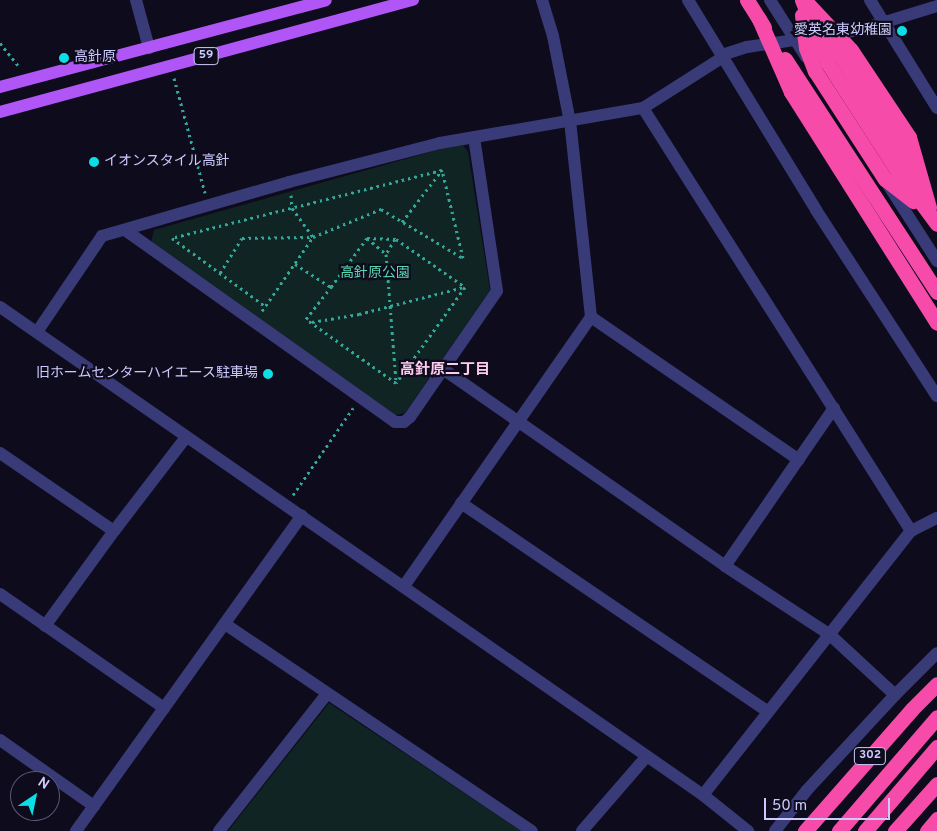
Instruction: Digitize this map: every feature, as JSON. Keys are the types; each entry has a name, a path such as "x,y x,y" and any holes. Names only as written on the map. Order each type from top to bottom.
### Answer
{"highway":[{"path":"747,0 937,292"},
{"path":"802,0 827,62 896,170 935,220"},
{"path":"802,0 851,50 908,137 935,220"},
{"path":"759,19 791,92 937,323"},
{"name":"302","path":"805,831 881,743 937,684"},
{"path":"839,831 937,717"},
{"path":"865,831 937,747"},
{"path":"895,831 937,784"},
{"path":"927,831 937,819"}],"main road":[{"name":"59","path":"0,87 326,0"},
{"name":"59","path":"0,112 413,0"}],"street":[{"path":"136,0 149,48"},
{"path":"404,586 591,317 570,122 553,36 542,0"},
{"path":"688,0 816,210 937,396"},
{"path":"770,0 937,261"},
{"path":"795,0 935,220"},
{"path":"870,0 937,108"},
{"path":"37,332 102,236 430,146 643,108 722,56 747,47 859,30 937,6"},
{"path":"643,108 912,531"},
{"path":"125,230 395,422 404,422 410,417 497,291 474,138"},
{"path":"0,306 703,795 748,831"},
{"path":"591,317 799,460"},
{"path":"443,369 725,566 829,634 895,695"},
{"path":"725,566 834,408"},
{"path":"45,626 186,436"},
{"path":"0,453 114,531"},
{"path":"461,504 768,712"},
{"path":"76,831 302,516"},
{"path":"703,795 912,531 937,518"},
{"path":"0,594 164,708"},
{"path":"225,624 532,831"},
{"path":"775,831 807,790 895,695 937,653"},
{"path":"219,831 328,694"},
{"path":"0,740 94,806"},
{"path":"582,831 647,756"}],"path":[{"path":"0,43 30,79"},
{"path":"171,66 208,206"},
{"path":"265,306 172,238 442,170"},
{"path":"220,273 242,238 314,237 381,209 463,258 442,170"},
{"path":"402,222 442,170"},
{"path":"292,208 314,237"},
{"path":"255,322 314,237"},
{"path":"367,238 396,239 465,287"},
{"path":"367,238 386,254"},
{"path":"367,238 306,319 396,383"},
{"path":"396,239 386,254 396,383"},
{"path":"295,264 331,287"},
{"path":"312,322 390,306 465,287"},
{"path":"396,383 465,287"},
{"path":"292,497 356,405"}],"green space":[{"name":"高針原公園","path":"463,145 468,152 490,290 405,413 396,415 151,243 154,230 441,149"},
{"path":"329,703 521,831 228,831"}],"place":[{"name":"愛英名東幼稚園","path":"902,31"},
{"name":"高針原","path":"64,58"},
{"name":"イオンスタイル高針","path":"94,162"},
{"name":"旧ホームセンターハイエース駐車場","path":"268,374"}],"district":[{"name":"高針原二丁目","path":"445,371"}]}
